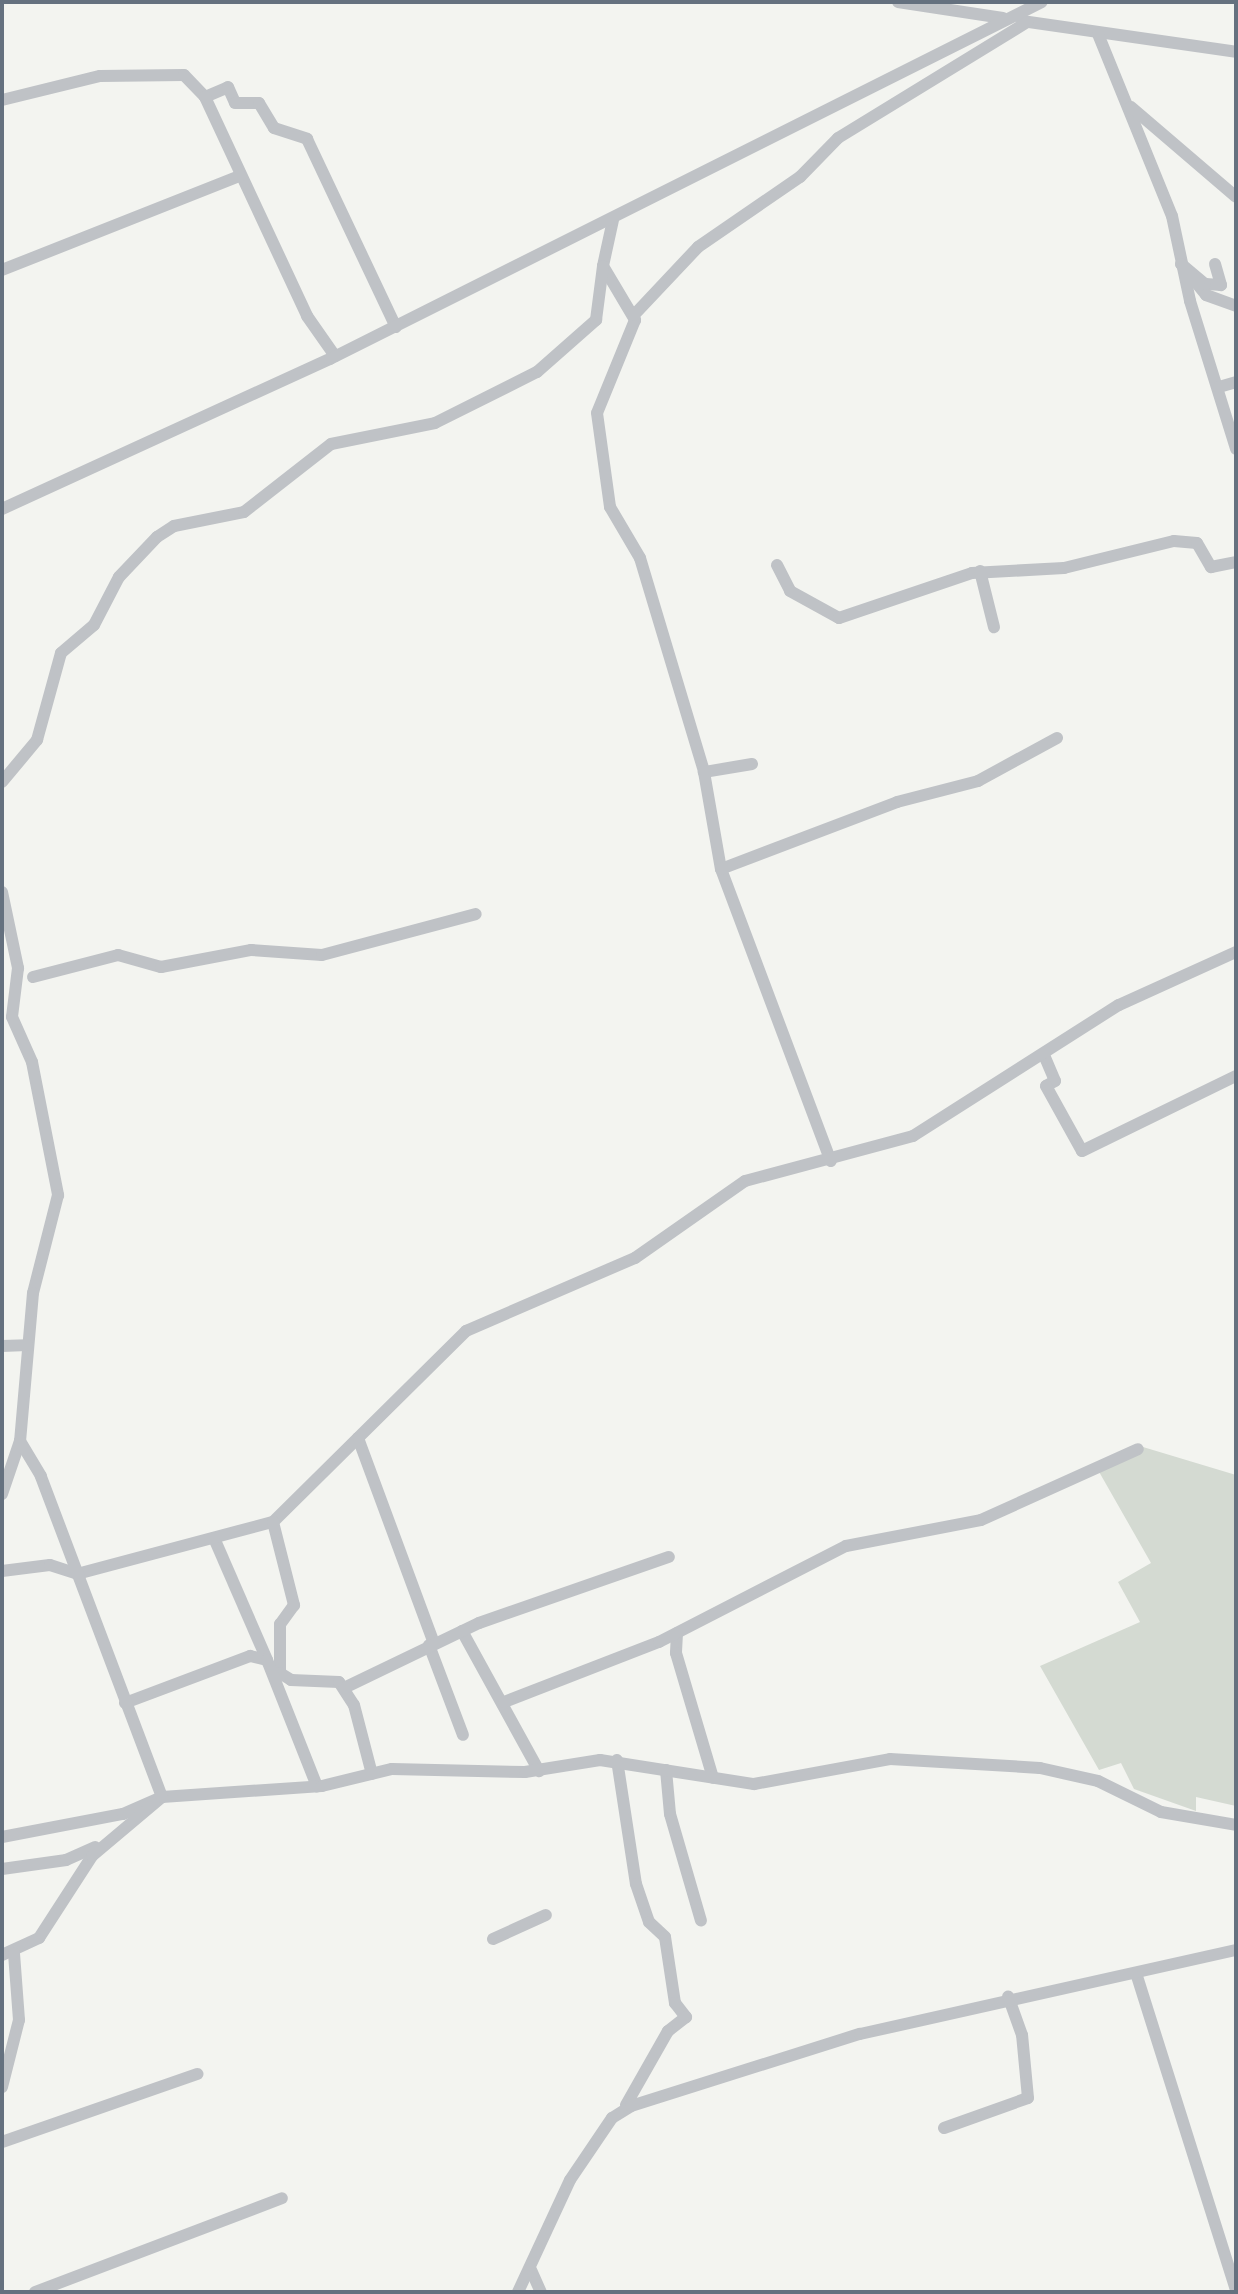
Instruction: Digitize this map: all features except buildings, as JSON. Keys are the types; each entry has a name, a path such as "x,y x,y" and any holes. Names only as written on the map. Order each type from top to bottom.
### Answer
{"street":[{"path":"898,2 1236,52"},
{"path":"2,509 396,327 613,220 1004,18 1042,2"},
{"path":"634,315 698,247 800,177 838,138 1027,22"},
{"path":"1098,34 1172,216 1181,264 1236,449"},
{"path":"2,100 164,70 184,75 205,97 307,316 335,356"},
{"path":"205,97 228,87 235,103 259,103 274,128 307,139 396,327"},
{"path":"1128,105 1236,197"},
{"path":"2,270 240,176"},
{"path":"2,782 37,740 61,653 94,625 119,577 157,537 250,509 331,444 404,433 522,382 596,320 613,220"},
{"path":"1181,264 1205,284 1221,285 1215,264"},
{"path":"1181,264 1206,295 1236,306"},
{"path":"603,266 634,315 634,338 597,413 610,507 640,558 704,772 721,869 831,1161"},
{"path":"1219,387 1236,382"},
{"path":"777,565 790,591 839,618 980,571 1064,568 1174,541 1197,543 1213,567 1236,562"},
{"path":"980,571 994,627"},
{"path":"721,869 897,802 978,781 1057,738"},
{"path":"704,772 752,764"},
{"path":"2,892 18,968 12,1017 32,1062 58,1192 27,1345 20,1441 2,1494"},
{"path":"33,977 118,955 161,967 251,950 322,955 476,914"},
{"path":"2,1571 50,1565 77,1574 273,1522 466,1331 635,1258 745,1181 831,1161 913,1136 1119,1005 1236,952"},
{"path":"1044,1055 1055,1081 1046,1086 1082,1151 1236,1076"},
{"path":"2,1346 27,1345"},
{"path":"358,1438 432,1644 433,1670 463,1735"},
{"path":"20,1441 77,1574 162,1797"},
{"path":"504,1702 677,1633 846,1546 981,1520 1138,1449"},
{"path":"273,1522 294,1605 280,1624 280,1673 300,1681 334,1679 344,1688 372,1774"},
{"path":"214,1538 317,1786"},
{"path":"344,1688 462,1631 669,1557"},
{"path":"462,1631 504,1702 539,1771"},
{"path":"677,1633 676,1653 713,1778"},
{"path":"125,1703 250,1656 267,1660"},
{"path":"2,1837 123,1814 162,1797 317,1786 404,1768 539,1771 617,1760 713,1778 773,1784 890,1759 987,1763 1087,1776 1161,1812 1236,1825"},
{"path":"518,2292 531,2270 570,2180 621,2111 668,2031 686,2017 675,2003 665,1937 649,1922 636,1884 617,1760"},
{"path":"666,1770 670,1814 701,1921"},
{"path":"2,1869 66,1860 105,1842 162,1797"},
{"path":"2,2087 19,2020 8,1954 39,1938 105,1842"},
{"path":"493,1939 546,1915"},
{"path":"621,2111 769,2060 1008,1996 1136,1973 1236,1950"},
{"path":"1136,1973 1236,2290"},
{"path":"944,2128 1028,2098 1022,2035 1008,1996"},
{"path":"2,2142 197,2074"},
{"path":"35,2292 282,2198"},
{"path":"531,2270 541,2292"}],"shaded area":[{"path":"1143,1447 1236,1475 1236,1806 1196,1797 1196,1811 1134,1789 1121,1763 1099,1770 1040,1666 1140,1622 1118,1582 1151,1563 1098,1470"}]}
